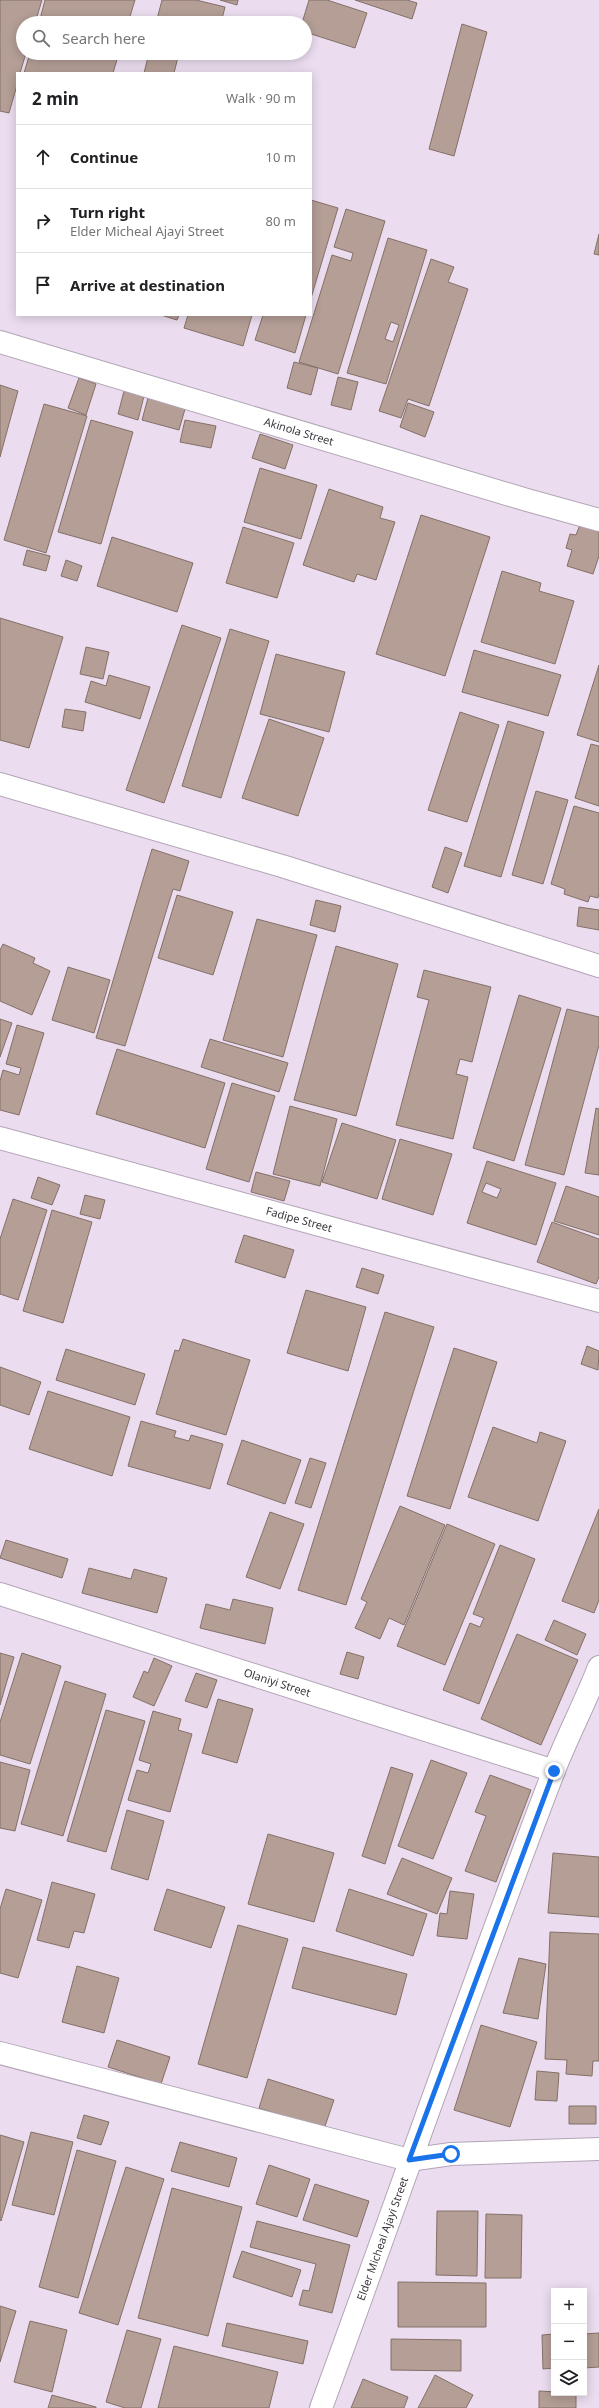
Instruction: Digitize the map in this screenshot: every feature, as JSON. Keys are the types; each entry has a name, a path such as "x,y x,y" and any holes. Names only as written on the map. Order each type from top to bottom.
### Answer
{"street":[{"name":"Akinola Street","path":"0,342 599,520"},
{"path":"0,784 282,866 599,966"},
{"name":"Fadipe Street","path":"0,1138 599,1301"},
{"name":"Olaniyi Street","path":"0,1594 554,1771"},
{"name":"Elder Micheal Ajayi Street","path":"321,2408 386,2230 409,2160 554,1771 597,1678"},
{"path":"0,2053 409,2160 451,2154 599,2150"}],"building":[{"path":"0,0 42,0 37,16 16,16 16,60 24,60 20,72 16,72 16,88 9,113 0,111"},
{"path":"45,0 135,0 130,16 41,16"},
{"path":"162,0 196,0 225,7 223,16 158,16"},
{"path":"220,0 238,0 237,5"},
{"path":"309,0 327,0 367,13 355,48 312,34 312,16 304,16"},
{"path":"355,0 407,0 417,3 412,19"},
{"path":"462,24 487,32 454,156 429,149"},
{"path":"28,60 117,60 113,72 24,72"},
{"path":"147,60 177,60 174,72 144,72"},
{"path":"312,200 338,208 312,295"},
{"path":"346,209 385,221 338,374 299,362 332,255 351,261 353,253 334,247"},
{"path":"599,234 599,255 594,254"},
{"path":"388,238 427,250 386,384 347,373","holes":["391,322 399,325 393,342 385,339"]},
{"path":"431,259 454,267 448,282 468,289 429,406 408,399 401,418 379,411"},
{"path":"164,316 179,316 177,320"},
{"path":"188,316 252,316 243,346 184,328"},
{"path":"263,316 306,316 295,353 255,340"},
{"path":"294,362 318,368 311,395 287,388"},
{"path":"338,377 358,382 351,410 331,405"},
{"path":"79,378 96,384 86,415 68,408"},
{"path":"0,385 18,391 0,457"},
{"path":"124,391 144,396 138,420 118,414"},
{"path":"148,398 185,409 179,430 142,420"},
{"path":"408,403 434,412 425,437 400,427"},
{"path":"44,404 87,416 46,553 4,540"},
{"path":"91,420 133,432 101,544 58,532"},
{"path":"185,420 216,426 211,448 180,442"},
{"path":"260,434 293,445 285,469 252,458"},
{"path":"260,468 317,485 301,539 244,522"},
{"path":"329,489 383,507 380,518 395,522 376,580 357,574 354,582 303,565"},
{"path":"421,515 490,537 445,676 376,654"},
{"path":"581,522 599,528 599,556 593,574 567,566 572,550 566,548 570,534 576,535"},
{"path":"243,527 294,543 277,598 226,583"},
{"path":"112,537 193,563 177,612 97,586"},
{"path":"27,550 50,556 46,571 23,565"},
{"path":"66,560 82,566 77,581 61,576"},
{"path":"502,571 541,583 539,591 574,601 555,664 481,642"},
{"path":"0,618 63,637 29,748 0,740"},
{"path":"182,625 221,638 164,803 126,790"},
{"path":"230,629 269,641 221,798 182,786"},
{"path":"86,647 109,652 103,679 80,674"},
{"path":"474,650 561,675 548,716 462,692"},
{"path":"276,654 345,672 329,732 260,714"},
{"path":"599,665 599,742 577,735"},
{"path":"109,675 150,687 140,719 85,702 91,681 106,686"},
{"path":"65,709 86,712 83,731 62,727"},
{"path":"460,712 499,725 467,822 428,810"},
{"path":"269,719 324,738 298,816 242,798"},
{"path":"508,721 544,732 501,877 464,866"},
{"path":"591,744 599,746 599,806 575,798"},
{"path":"536,791 568,800 543,884 512,875"},
{"path":"574,806 599,813 599,893 598,898 590,896 588,902 564,894 565,889 551,884"},
{"path":"445,847 462,853 448,893 432,887"},
{"path":"152,849 189,861 180,891 173,889 125,1046 96,1038"},
{"path":"177,895 233,912 213,975 158,958"},
{"path":"316,900 341,906 335,932 310,925"},
{"path":"579,907 599,910 599,930 577,926"},
{"path":"257,919 317,935 283,1057 223,1040"},
{"path":"3,944 35,958 33,963 50,971 32,1015 0,1001 0,950"},
{"path":"336,946 398,964 356,1116 294,1100"},
{"path":"68,967 110,980 94,1033 52,1020"},
{"path":"424,970 491,987 472,1062 460,1059 456,1074 468,1077 453,1139 396,1125 429,1000 417,997"},
{"path":"519,995 561,1008 514,1161 473,1148"},
{"path":"567,1009 599,1017 599,1045 564,1175 525,1165"},
{"path":"0,1019 12,1023 0,1057"},
{"path":"17,1025 44,1033 19,1115 0,1110 0,1081 3,1070 19,1075 21,1068 6,1064"},
{"path":"210,1039 288,1063 279,1092 201,1067"},
{"path":"117,1049 225,1083 205,1148 96,1114"},
{"path":"232,1083 275,1096 249,1182 206,1169"},
{"path":"290,1106 337,1119 320,1186 273,1174"},
{"path":"596,1108 599,1109 599,1175 585,1173"},
{"path":"342,1123 396,1140 377,1199 322,1182"},
{"path":"400,1139 452,1154 433,1215 382,1199"},
{"path":"487,1161 556,1183 536,1245 467,1223","holes":["486,1183 501,1189 497,1198 482,1192"]},
{"path":"256,1172 290,1181 284,1201 251,1192"},
{"path":"38,1177 60,1185 52,1205 31,1198"},
{"path":"566,1186 599,1197 599,1235 554,1221"},
{"path":"85,1195 105,1200 100,1219 80,1214"},
{"path":"13,1199 47,1210 18,1300 0,1294 0,1239"},
{"path":"52,1210 92,1222 63,1323 23,1311"},
{"path":"552,1222 599,1239 599,1277 596,1284 537,1262"},
{"path":"244,1235 294,1250 285,1278 235,1262"},
{"path":"362,1268 384,1275 378,1294 356,1287"},
{"path":"306,1290 366,1307 348,1371 287,1353"},
{"path":"385,1312 434,1327 346,1605 298,1590"},
{"path":"183,1339 250,1360 226,1435 156,1414 175,1350 179,1351"},
{"path":"587,1346 599,1351 598,1370 581,1364"},
{"path":"454,1348 497,1362 450,1509 407,1496"},
{"path":"66,1349 145,1374 135,1405 56,1380"},
{"path":"0,1367 41,1382 29,1415 0,1405"},
{"path":"48,1391 130,1417 112,1476 29,1449"},
{"path":"141,1421 176,1431 174,1437 189,1441 191,1435 223,1444 210,1489 128,1466"},
{"path":"493,1427 537,1443 540,1432 566,1441 538,1521 468,1497"},
{"path":"242,1440 301,1460 285,1504 227,1484"},
{"path":"310,1458 326,1463 311,1508 295,1503"},
{"path":"400,1506 445,1525 404,1625 389,1618 380,1639 355,1628 367,1602 361,1599"},
{"path":"599,1509 599,1600 594,1613 562,1601"},
{"path":"270,1512 304,1524 280,1589 246,1577"},
{"path":"447,1524 495,1544 445,1665 397,1646"},
{"path":"6,1540 68,1559 62,1578 0,1558"},
{"path":"500,1545 535,1559 479,1704 443,1690 470,1623 480,1627 484,1618 473,1614"},
{"path":"89,1568 131,1579 134,1569 167,1578 157,1613 82,1593"},
{"path":"233,1599 273,1608 265,1644 200,1628 206,1604 230,1610"},
{"path":"554,1620 586,1634 577,1655 545,1640"},
{"path":"517,1634 578,1660 541,1745 481,1719"},
{"path":"347,1652 364,1657 358,1679 340,1674"},
{"path":"0,1653 14,1657 0,1705"},
{"path":"22,1653 61,1666 30,1764 0,1755 0,1722"},
{"path":"154,1658 172,1666 154,1706 133,1697 144,1671 148,1673"},
{"path":"196,1673 217,1680 207,1708 185,1701"},
{"path":"65,1681 106,1694 63,1836 21,1824"},
{"path":"218,1699 253,1709 237,1763 202,1753"},
{"path":"106,1710 145,1721 106,1852 67,1841"},
{"path":"153,1711 181,1719 178,1730 192,1734 170,1812 128,1800 137,1770 148,1773 151,1764 139,1760"},
{"path":"431,1760 467,1773 433,1859 398,1846"},
{"path":"0,1762 30,1770 15,1831 0,1828"},
{"path":"391,1767 413,1774 385,1864 362,1856"},
{"path":"490,1775 531,1790 496,1882 465,1871 486,1816 475,1812"},
{"path":"127,1810 164,1821 148,1880 111,1869"},
{"path":"268,1834 334,1853 314,1922 248,1904"},
{"path":"553,1853 599,1857 599,1917 548,1913"},
{"path":"402,1858 452,1878 437,1914 387,1894"},
{"path":"52,1882 95,1894 84,1933 74,1931 69,1948 37,1940"},
{"path":"6,1889 42,1900 18,1978 0,1973 0,1909"},
{"path":"167,1889 225,1907 211,1948 154,1930"},
{"path":"349,1889 427,1914 413,1956 336,1931"},
{"path":"450,1891 474,1894 467,1939 437,1936 440,1913 447,1914"},
{"path":"238,1925 288,1939 247,2078 198,2064"},
{"path":"550,1932 599,1934 599,2061 593,2061 592,2076 566,2074 567,2060 545,2059"},
{"path":"303,1947 407,1974 396,2015 292,1988"},
{"path":"519,1958 546,1964 538,2019 503,2013"},
{"path":"77,1966 119,1978 104,2033 62,2022"},
{"path":"481,2025 537,2042 510,2127 454,2110"},
{"path":"117,2040 170,2057 161,2084 108,2067"},
{"path":"537,2071 559,2073 557,2101 535,2100"},
{"path":"268,2079 334,2100 324,2129 259,2108"},
{"path":"569,2106 596,2106 596,2124 569,2124"},
{"path":"84,2115 109,2122 101,2145 77,2138"},
{"path":"31,2132 73,2142 54,2215 12,2205"},
{"path":"0,2135 24,2142 1,2221 0,2220"},
{"path":"180,2142 237,2158 229,2187 171,2171"},
{"path":"77,2150 116,2161 78,2298 39,2287"},
{"path":"269,2165 310,2179 297,2217 256,2204"},
{"path":"126,2167 164,2179 118,2325 79,2313"},
{"path":"315,2184 369,2201 357,2237 303,2220"},
{"path":"172,2188 242,2207 208,2336 138,2318"},
{"path":"437,2211 478,2211 477,2276 436,2275"},
{"path":"486,2214 522,2215 521,2278 485,2278"},
{"path":"257,2221 350,2245 332,2313 299,2305 303,2290 309,2291 316,2264 250,2247"},
{"path":"242,2251 301,2270 292,2297 233,2277"},
{"path":"398,2282 486,2283 486,2327 398,2327"},
{"path":"0,2306 16,2311 0,2362"},
{"path":"30,2321 67,2330 52,2392 14,2382"},
{"path":"227,2323 308,2341 303,2364 222,2346"},
{"path":"127,2330 161,2339 141,2408 125,2408 106,2402"},
{"path":"599,2333 599,2367 587,2368 587,2334"},
{"path":"551,2334 551,2368 543,2369 542,2335"},
{"path":"391,2339 461,2340 461,2371 391,2370"},
{"path":"174,2346 278,2372 269,2408 158,2408"},
{"path":"435,2375 473,2395 466,2408 418,2408"},
{"path":"363,2379 408,2397 404,2408 351,2408"},
{"path":"539,2391 551,2392 551,2396 576,2396 576,2408 539,2408"},
{"path":"52,2395 96,2407 96,2408 48,2408"}],"route":[{"path":"451,2154 409,2160 554,1771"}]}
